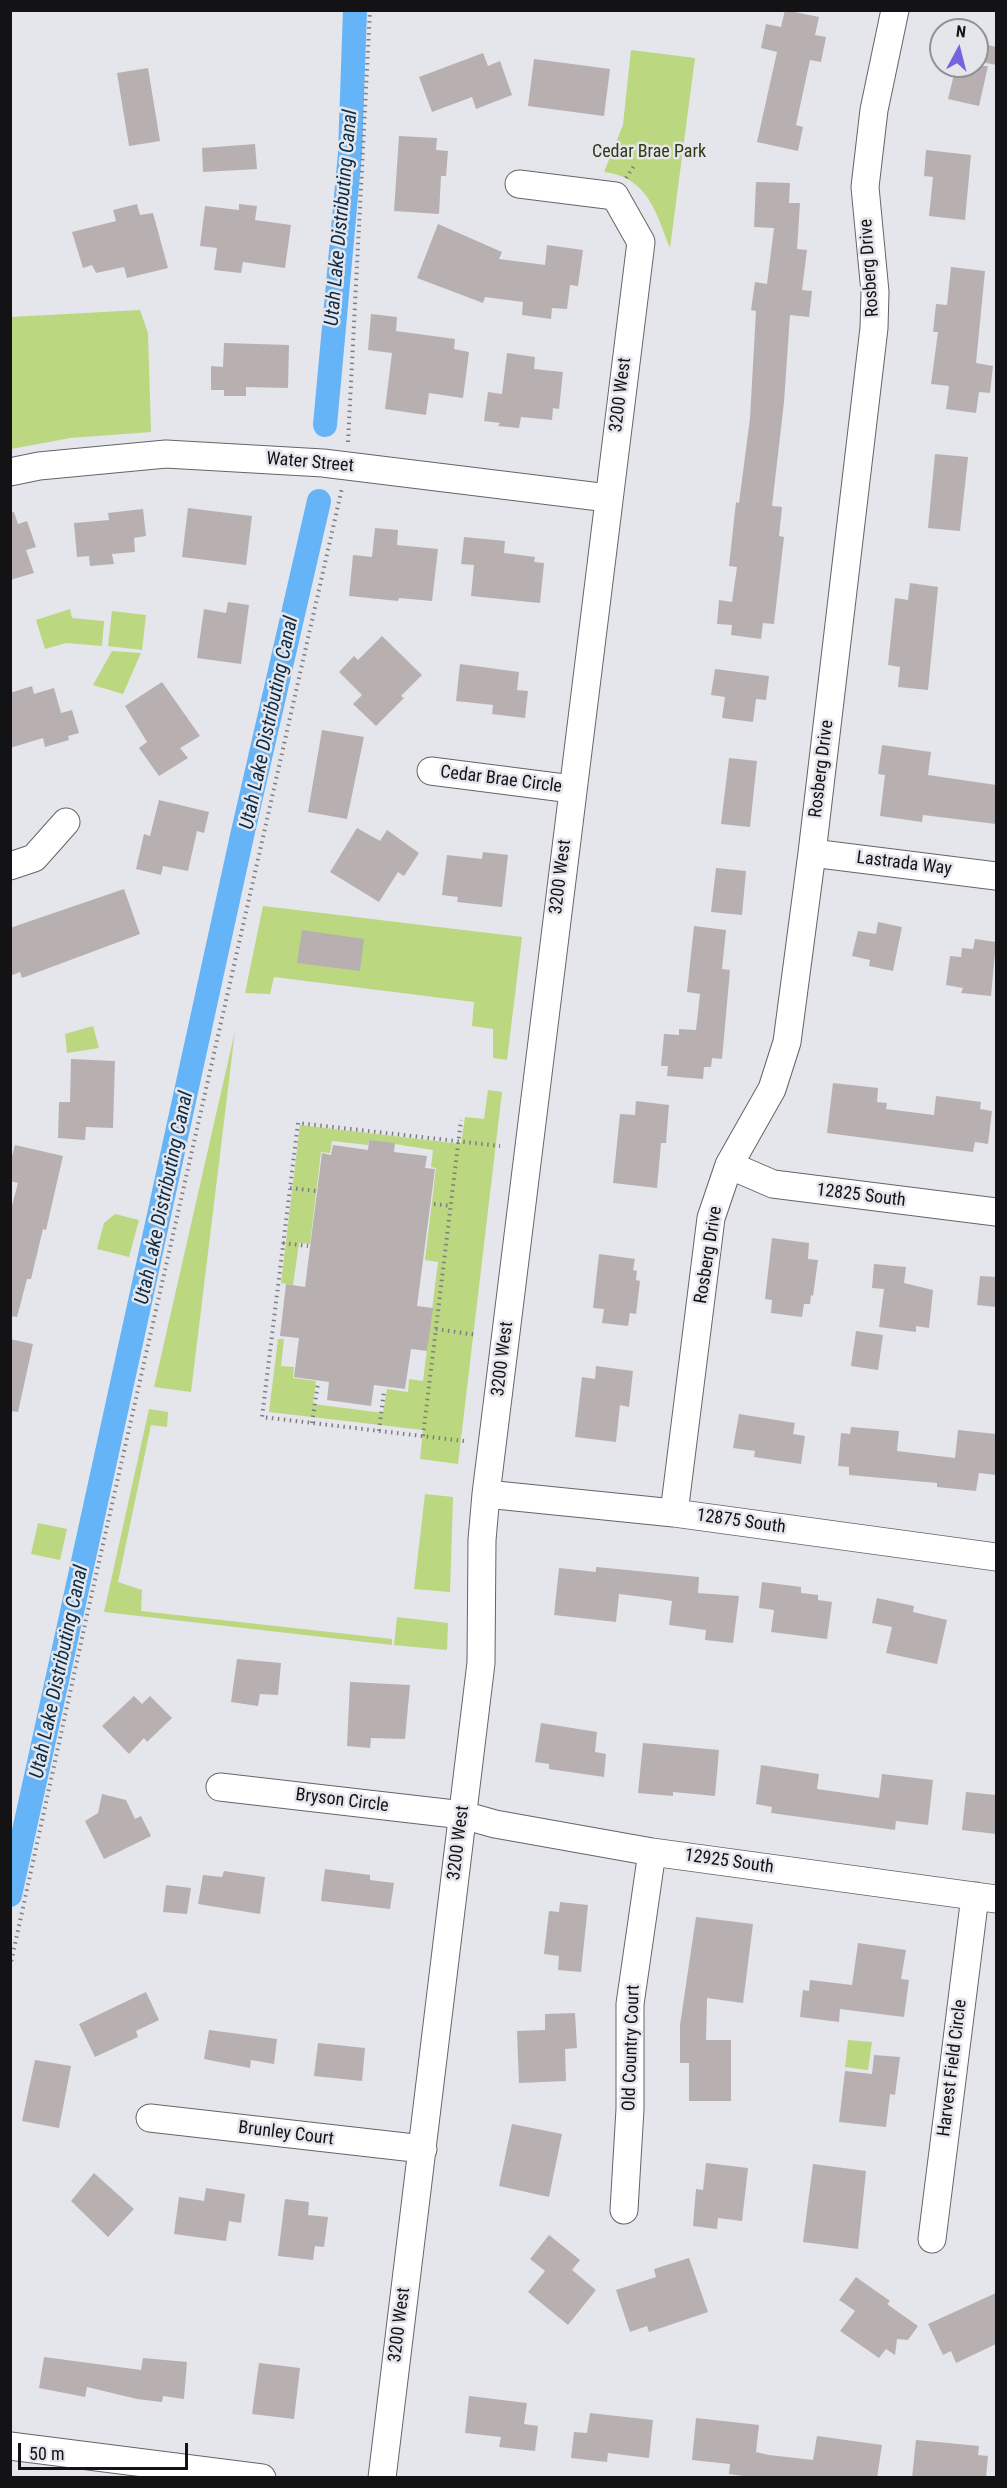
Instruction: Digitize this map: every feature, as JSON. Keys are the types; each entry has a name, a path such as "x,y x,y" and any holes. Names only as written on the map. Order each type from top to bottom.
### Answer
{"street":[{"name":"Rosberg Drive","path":"674,1513 711,1218 729,1165 772,1089 787,1042 812,853 874,328 875,292 865,187 868,149 895,10"},
{"name":"3200 West","path":"381,2478 481,1663 482,1540 486,1494 641,242 615,196 519,184"},
{"name":"Water Street","path":"10,472 39,466 166,454 323,463 608,498"},
{"name":"Cedar Brae Circle","path":"431,771 572,789"},
{"path":"10,866 34,858 66,822"},
{"name":"Lastrada Way","path":"812,853 996,876"},
{"name":"12825 South","path":"729,1165 759,1180 788,1187 996,1212"},
{"name":"12875 South","path":"486,1494 674,1513 996,1557"},
{"name":"Bryson Circle","path":"220,1787 463,1815"},
{"name":"12925 South","path":"463,1815 495,1824 652,1852 986,1898"},
{"name":"Old Country Court","path":"624,2210 630,2109 630,2004 652,1852"},
{"name":"Harvest Field Circle","path":"932,2239 986,1898"},
{"name":"Brunley Court","path":"150,2118 423,2150"},
{"path":"10,2446 169,2471 262,2478"}],"path":[{"path":"347,443 370,10"},
{"path":"626,178 636,163"},
{"path":"10,1967 88,1606 343,482"},
{"path":"423,1436 461,1119"},
{"path":"464,1441 262,1417 283,1243 298,1123 500,1146"},
{"path":"290,1188 316,1191"},
{"path":"434,1204 451,1206"},
{"path":"283,1243 308,1246"},
{"path":"436,1329 476,1335"},
{"path":"312,1423 318,1383"},
{"path":"379,1431 384,1391"}],"green space":[{"name":"Cedar Brae Park","path":"631,50 695,58 670,248 655,210 641,189 619,175 604,172 623,125"},
{"path":"140,310 148,333 151,432 70,438 11,449 11,317"},
{"path":"70,609 72,618 104,621 102,646 66,643 45,649 36,620"},
{"path":"112,611 146,615 142,650 108,646"},
{"path":"112,651 141,653 123,694 93,685"},
{"path":"263,906 522,937 507,1060 493,1058 493,1029 472,1026 474,1002 274,977 270,994 245,993"},
{"path":"93,1026 99,1048 67,1053 65,1034"},
{"path":"235,1031 191,1392 154,1387"},
{"path":"488,1090 502,1092 458,1464 420,1459 423,1430 269,1412 278,1339 284,1339 281,1366 294,1367 293,1378 316,1381 313,1404 383,1413 387,1389 408,1392 409,1379 423,1381 438,1262 425,1260 436,1168 431,1167 433,1150 369,1140 368,1145 332,1141 330,1153 321,1152 310,1244 299,1243 293,1285 281,1283 300,1125 461,1144 465,1117 484,1119"},
{"path":"115,1214 139,1220 129,1257 97,1249 104,1223"},
{"path":"149,1409 168,1412 167,1427 151,1425 118,1582 142,1590 141,1611 392,1639 392,1645 104,1612"},
{"path":"425,1494 453,1497 450,1592 414,1589"},
{"path":"38,1523 67,1529 60,1560 31,1554"},
{"path":"397,1617 448,1623 447,1650 394,1645"},
{"path":"848,2040 872,2042 868,2070 845,2067"}],"building":[{"path":"785,10 819,17 815,35 826,37 821,62 810,60 796,125 803,127 798,151 757,142 777,52 761,48 766,24 781,27"},
{"path":"989,45 996,47 996,65 989,64"},
{"path":"483,53 488,66 500,61 512,95 476,109 472,97 432,112 419,77"},
{"path":"534,59 610,69 604,116 528,106"},
{"path":"148,68 160,141 129,146 117,73"},
{"path":"953,78 985,78 979,106 948,99"},
{"path":"399,136 437,138 436,150 448,151 446,176 441,176 439,214 394,211"},
{"path":"255,144 257,169 203,172 202,148"},
{"path":"926,150 971,155 965,220 929,216 933,177 924,176"},
{"path":"756,182 790,183 789,203 800,203 797,249 807,250 802,290 812,291 809,317 790,315 784,402 772,506 782,507 779,536 784,537 774,624 763,623 761,639 731,635 732,625 717,624 719,600 732,602 737,567 729,566 736,502 739,503 750,418 756,311 751,310 755,282 767,284 774,228 754,227"},
{"path":"137,204 140,215 153,213 168,268 127,278 124,267 96,273 92,265 83,268 72,232 116,221 113,210"},
{"path":"239,204 257,206 255,220 291,225 285,268 243,262 241,273 214,270 217,248 200,246 205,206 239,210"},
{"path":"438,224 502,252 499,259 545,265 547,245 583,250 578,286 570,285 567,309 552,308 551,319 522,315 523,302 485,297 483,303 417,278"},
{"path":"951,267 985,271 976,363 993,366 990,393 979,392 976,413 946,409 949,386 931,384 938,332 933,332 936,304 947,305"},
{"path":"371,314 397,317 396,331 455,339 454,349 469,352 463,398 429,393 426,415 385,409 392,353 368,350"},
{"path":"224,343 289,345 288,388 246,387 246,396 224,396 224,390 211,390 211,366 223,367"},
{"path":"507,353 535,357 534,369 563,372 559,409 553,408 552,420 521,417 519,428 498,426 500,423 484,421 488,392 502,394"},
{"path":"935,454 968,457 960,531 928,528"},
{"path":"188,508 252,516 246,565 182,557"},
{"path":"143,509 146,536 134,538 135,552 112,554 114,564 90,566 89,556 77,557 74,523 109,520 108,513"},
{"path":"14,512 18,524 27,521 36,547 26,550 34,573 10,580 10,513"},
{"path":"375,528 398,530 397,545 438,549 432,601 399,598 398,601 349,596 353,555 372,557"},
{"path":"464,537 505,541 504,553 535,557 534,562 544,563 540,603 471,596 474,565 461,564"},
{"path":"910,583 938,587 928,690 898,687 900,667 888,665 895,598 908,600"},
{"path":"228,602 249,605 241,664 197,658 204,609 226,613"},
{"path":"382,636 422,675 401,696 404,698 376,726 353,704 362,695 339,672 354,656 358,660"},
{"path":"460,664 519,672 517,690 528,691 525,718 492,714 493,705 456,701"},
{"path":"715,669 769,676 766,700 756,699 753,722 722,718 725,697 711,695"},
{"path":"162,682 200,736 180,748 188,758 159,776 139,748 147,742 125,706"},
{"path":"32,686 34,694 54,688 61,713 72,710 79,733 68,736 69,740 45,747 43,738 10,748 10,693"},
{"path":"322,730 364,737 347,819 308,812"},
{"path":"882,745 931,752 928,775 996,785 996,824 923,815 922,822 880,816 885,775 878,774"},
{"path":"729,758 757,761 750,827 721,824"},
{"path":"159,800 209,812 204,833 197,831 188,871 163,866 161,875 136,869 144,834 150,836"},
{"path":"357,828 380,841 387,830 419,853 404,876 398,872 379,902 330,872"},
{"path":"483,852 508,855 502,907 457,902 458,897 442,895 447,855 482,859"},
{"path":"716,868 746,871 742,915 711,912"},
{"path":"124,889 140,934 22,978 20,972 10,976 10,928"},
{"path":"878,922 902,927 893,971 869,966 870,960 852,956 858,931 876,934"},
{"path":"694,926 726,930 722,969 730,970 722,1059 712,1058 711,1067 704,1067 703,1079 667,1076 668,1066 661,1066 664,1034 679,1035 679,1029 696,1030 700,994 687,992"},
{"path":"302,930 364,939 360,971 297,963"},
{"path":"975,939 996,942 991,996 961,993 963,988 946,985 950,956 961,957 962,948 973,949"},
{"path":"71,1059 115,1061 113,1128 86,1127 85,1140 58,1138 59,1102 70,1102"},
{"path":"833,1083 878,1088 877,1102 887,1103 886,1109 934,1115 936,1096 981,1102 980,1109 992,1111 988,1144 975,1142 973,1152 827,1133"},
{"path":"636,1101 669,1105 666,1143 661,1143 657,1188 613,1183 620,1114 635,1115"},
{"path":"369,1140 395,1143 394,1152 427,1156 425,1168 435,1169 417,1306 433,1308 427,1351 411,1349 405,1389 374,1385 371,1406 327,1400 329,1382 294,1377 299,1338 280,1336 286,1284 305,1287 322,1153 331,1155 333,1145 368,1150"},
{"path":"15,1145 63,1156 46,1230 43,1229 31,1279 27,1279 17,1317 10,1316 10,1213 18,1183 10,1181 10,1164"},
{"path":"772,1238 809,1243 808,1259 818,1260 813,1296 811,1295 810,1304 804,1304 802,1317 771,1313 772,1300 765,1299"},
{"path":"599,1254 635,1259 633,1270 637,1271 636,1280 640,1281 636,1314 630,1313 628,1326 602,1323 604,1309 593,1308"},
{"path":"874,1264 906,1267 904,1283 933,1290 929,1328 916,1326 916,1332 879,1327 884,1289 872,1288"},
{"path":"980,1276 996,1277 996,1307 977,1305"},
{"path":"856,1331 883,1335 878,1370 851,1366"},
{"path":"10,1339 33,1344 18,1412 10,1411"},
{"path":"596,1366 633,1371 629,1407 620,1405 616,1442 575,1437 582,1377 595,1379"},
{"path":"739,1414 795,1423 793,1434 805,1436 801,1464 754,1457 755,1451 733,1448"},
{"path":"851,1427 899,1431 897,1451 955,1458 958,1430 996,1434 996,1475 979,1473 976,1491 937,1487 937,1483 849,1475 849,1467 838,1466 841,1433 850,1434"},
{"path":"596,1567 699,1577 698,1593 739,1596 733,1643 705,1640 706,1630 669,1625 672,1601 660,1599 619,1594 616,1622 554,1615 559,1568 596,1572"},
{"path":"762,1582 801,1587 801,1593 818,1595 818,1600 832,1602 827,1639 771,1632 774,1610 759,1608"},
{"path":"877,1598 914,1606 913,1612 947,1620 937,1664 886,1653 892,1627 872,1623"},
{"path":"237,1659 281,1663 278,1695 260,1694 258,1706 231,1702"},
{"path":"350,1682 410,1685 405,1739 371,1738 370,1748 347,1746"},
{"path":"134,1696 142,1704 150,1696 172,1718 147,1742 144,1738 129,1754 102,1726"},
{"path":"541,1723 597,1732 595,1752 606,1754 604,1777 549,1769 549,1764 535,1762"},
{"path":"643,1743 719,1750 715,1796 673,1792 673,1796 638,1793"},
{"path":"761,1765 819,1774 817,1789 879,1798 882,1774 933,1780 928,1825 896,1821 895,1830 771,1813 772,1807 756,1804"},
{"path":"966,1792 996,1795 996,1834 962,1830"},
{"path":"102,1794 126,1800 135,1819 141,1816 151,1836 104,1859 85,1821 98,1813"},
{"path":"325,1869 370,1875 370,1880 394,1883 390,1909 321,1901"},
{"path":"224,1871 265,1877 260,1914 198,1904 203,1875 222,1877"},
{"path":"166,1885 191,1888 187,1914 163,1912"},
{"path":"560,1902 588,1905 581,1972 558,1970 559,1956 544,1954 549,1911 559,1912"},
{"path":"696,1917 753,1924 743,2003 707,1998 706,2040 731,2040 731,2101 689,2101 689,2063 680,2063 680,2025"},
{"path":"858,1943 906,1950 901,1979 909,1980 904,2017 840,2009 839,2022 800,2017 803,1990 809,1991 810,1980 852,1985"},
{"path":"146,1992 159,2020 136,2031 138,2037 95,2057 79,2024"},
{"path":"575,2013 577,2048 565,2049 566,2081 519,2083 517,2031 545,2030 545,2014"},
{"path":"209,2030 277,2039 274,2064 251,2060 250,2068 204,2059"},
{"path":"318,2043 365,2048 362,2081 314,2076"},
{"path":"874,2055 900,2057 895,2095 890,2094 886,2127 839,2122 845,2071 872,2074"},
{"path":"35,2060 71,2066 59,2128 22,2121"},
{"path":"512,2124 562,2134 549,2197 499,2186"},
{"path":"706,2163 748,2168 742,2221 718,2218 717,2229 693,2226 696,2189 703,2190"},
{"path":"813,2164 866,2171 858,2249 803,2242"},
{"path":"94,2173 134,2209 108,2237 71,2201"},
{"path":"206,2188 245,2194 241,2223 229,2221 226,2241 174,2234 179,2197 204,2201"},
{"path":"285,2199 309,2202 308,2215 328,2217 324,2247 315,2246 313,2260 278,2256"},
{"path":"549,2235 580,2260 572,2270 596,2290 568,2325 528,2292 545,2271 530,2259"},
{"path":"689,2258 708,2312 649,2332 647,2326 630,2332 616,2290 656,2277 654,2269"},
{"path":"856,2277 890,2301 887,2304 918,2326 908,2340 897,2339 895,2355 886,2349 879,2358 840,2331 855,2311 839,2300"},
{"path":"996,2293 996,2344 956,2363 951,2351 943,2355 928,2324"},
{"path":"44,2357 141,2370 143,2358 187,2362 184,2399 163,2396 162,2402 137,2399 87,2387 85,2397 39,2388"},
{"path":"259,2363 300,2368 294,2419 252,2414"},
{"path":"469,2396 527,2403 524,2424 538,2426 535,2451 499,2447 501,2437 465,2433"},
{"path":"590,2413 653,2420 649,2458 608,2453 607,2462 571,2458 574,2432 587,2433"},
{"path":"696,2418 759,2425 756,2452 769,2455 813,2460 817,2436 882,2445 877,2478 758,2478 729,2474 730,2464 692,2460"},
{"path":"916,2440 979,2446 978,2455 988,2456 986,2478 912,2478"}],"waterway":[{"name":"Utah Lake Distributing Canal","path":"325,425 350,153 355,10"},
{"name":"Utah Lake Distributing Canal","path":"10,1895 242,836 319,501"}]}
